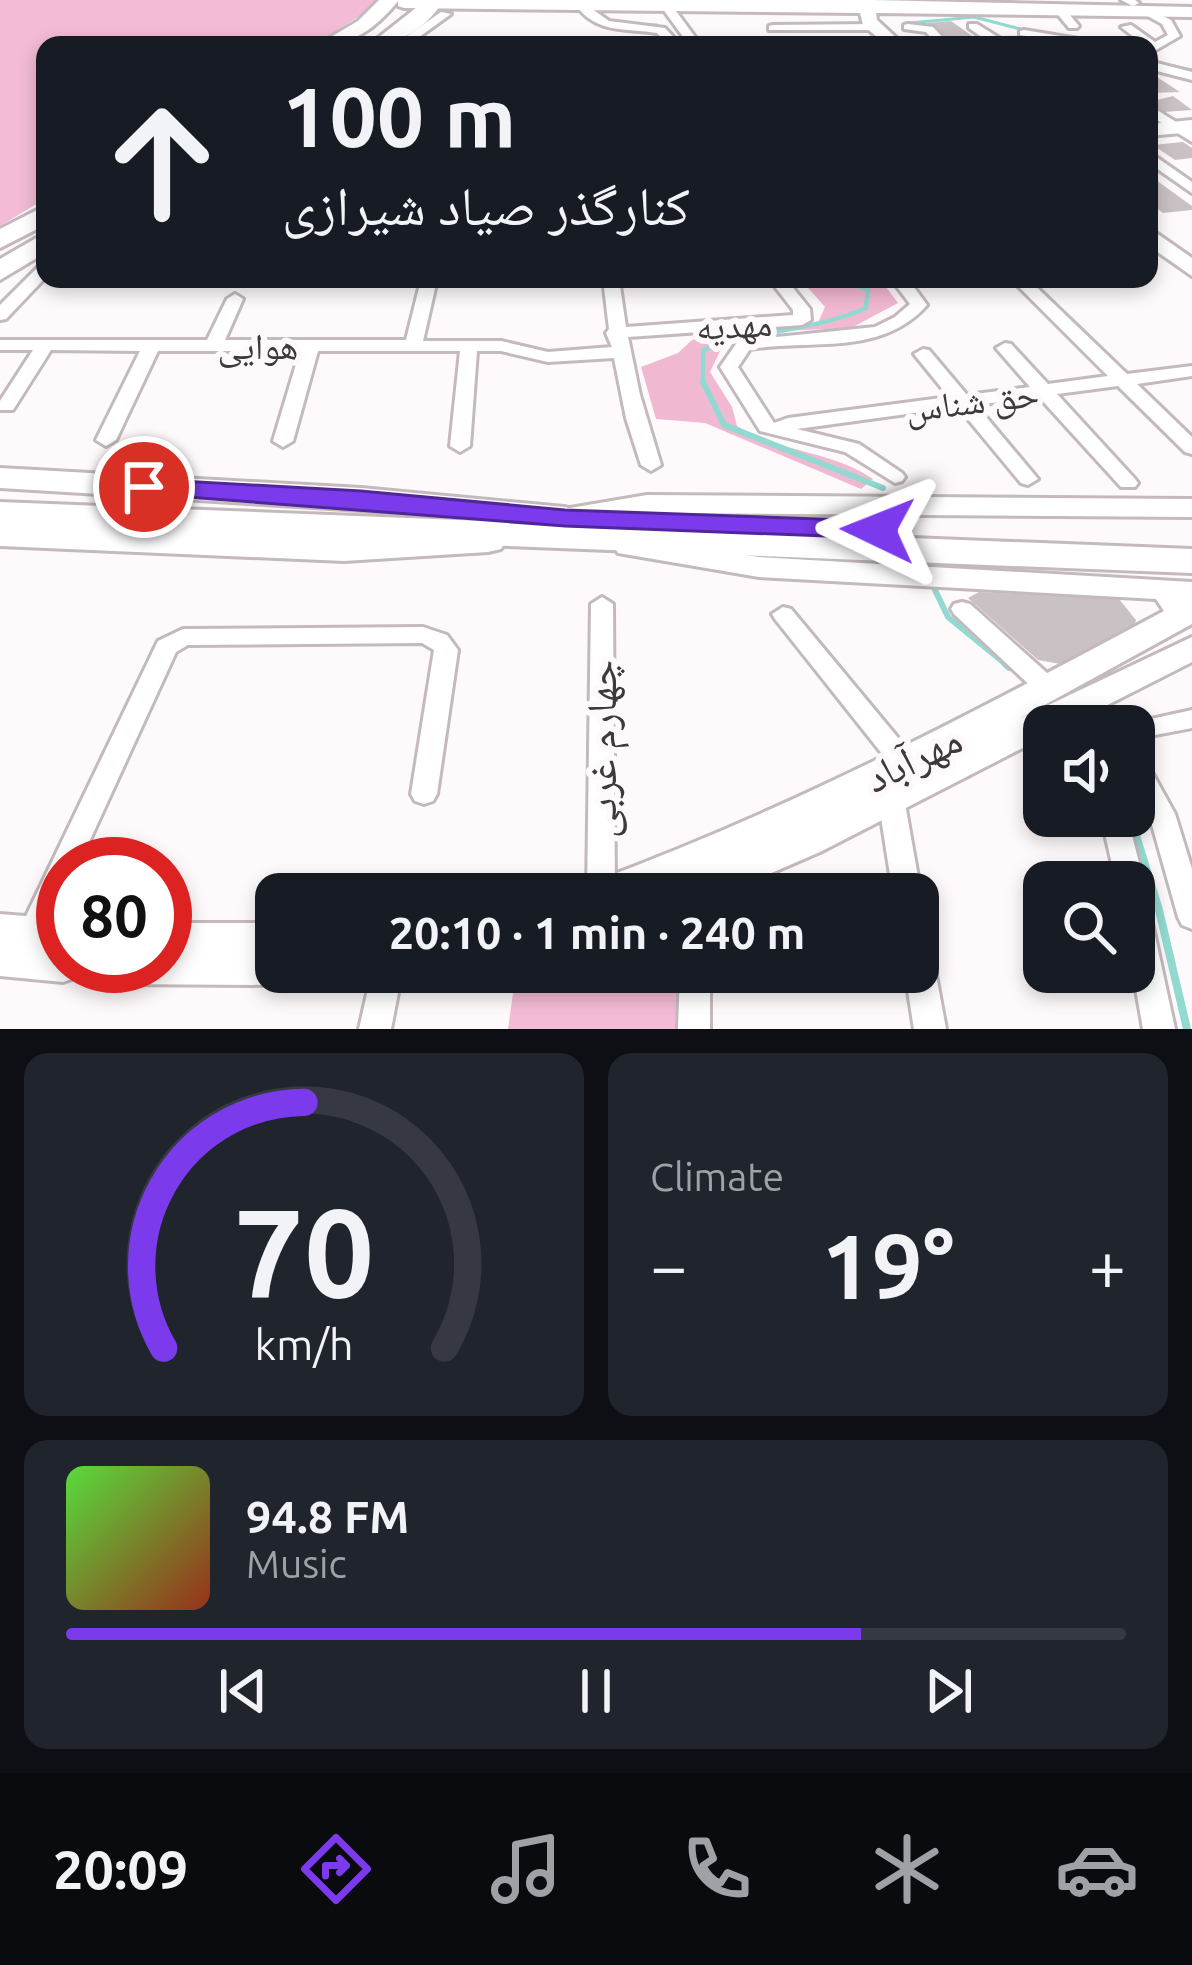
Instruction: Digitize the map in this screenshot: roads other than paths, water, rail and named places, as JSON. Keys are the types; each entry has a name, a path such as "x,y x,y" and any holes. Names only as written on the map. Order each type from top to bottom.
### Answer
{"highway":[{"path":"3,496 564,527 1183,580"},
{"path":"564,527 1192,541"}],"main road":[{"path":"737,0 866,15 1136,5 1192,8"},
{"path":"361,36 389,20 400,1"},
{"path":"344,36 400,1 665,5 759,12 799,4 866,15 941,10 1067,18 1136,5"},
{"path":"393,36 443,5"},
{"path":"866,15 909,36"},
{"path":"0,240 36,238"},
{"path":"0,272 36,242"},
{"path":"1158,242 1192,269"},
{"path":"1158,251 1192,279"},
{"path":"0,536 344,550 564,527 647,504 1192,508"},
{"name":"مهرآباد","path":"1085,705 1177,649 1183,580"},
{"name":"مهرآباد","path":"656,873 1023,731"},
{"name":"مهرآباد","path":"722,873 897,780"},
{"path":"192,940 255,940"},
{"path":"192,966 255,967"}],"street":[{"path":"581,4 587,15 604,25 661,30 667,36"},
{"path":"410,36 443,5"},
{"path":"665,5 688,36"},
{"path":"1136,5 1167,22 1192,28"},
{"path":"759,12 781,36"},
{"path":"967,12 988,36"},
{"path":"773,28 866,15"},
{"path":"1158,53 1174,36 1167,22"},
{"path":"1127,27 1134,36"},
{"path":"909,36 929,29 936,36"},
{"path":"1158,59 1192,61"},
{"path":"1158,62 1192,76"},
{"path":"1158,64 1192,94"},
{"path":"1158,114 1187,130"},
{"path":"1158,163 1192,189"},
{"path":"0,315 36,248"},
{"path":"412,346 427,288"},
{"path":"612,288 617,343 635,422 651,465"},
{"name":"مهدیه","path":"617,343 802,320 804,315 784,288"},
{"path":"895,478 851,448 760,428 729,368 737,350 755,342 858,338 881,330 919,304 906,288"},
{"path":"1028,288 1192,448"},
{"path":"213,346 235,299"},
{"path":"515,347 520,325"},
{"name":"هوایی","path":"0,345 515,347 548,357 617,343"},
{"path":"5,406 45,346"},
{"path":"106,440 151,346"},
{"path":"283,441 310,346"},
{"path":"460,446 469,346"},
{"path":"1005,348 1128,483"},
{"path":"922,353 1028,479"},
{"name":"حق شناس","path":"760,428 1192,371"},
{"name":"چهارم غربی","path":"602,604 603,873"},
{"path":"962,609 1068,705"},
{"path":"783,614 897,780 905,873"},
{"path":"78,837 166,647 183,637 423,635 439,640 446,650 424,794"},
{"path":"1155,726 1192,719"},
{"path":"1155,801 1192,917"},
{"path":"375,1029 383,993"},
{"path":"694,993 694,1029"},
{"path":"924,993 930,1029"},
{"path":"1152,993 1159,1029"}],"waterway":[{"path":"910,23 974,17 1036,33"},
{"path":"622,24 657,25 670,36"},
{"path":"1165,64 1192,70"},
{"path":"703,382 703,350 866,308 864,288"},
{"path":"703,382 724,425 883,488"},
{"path":"935,590 948,617 1008,666"},
{"path":"1005,663 1008,666"},
{"path":"1136,837 1187,1029"}]}
